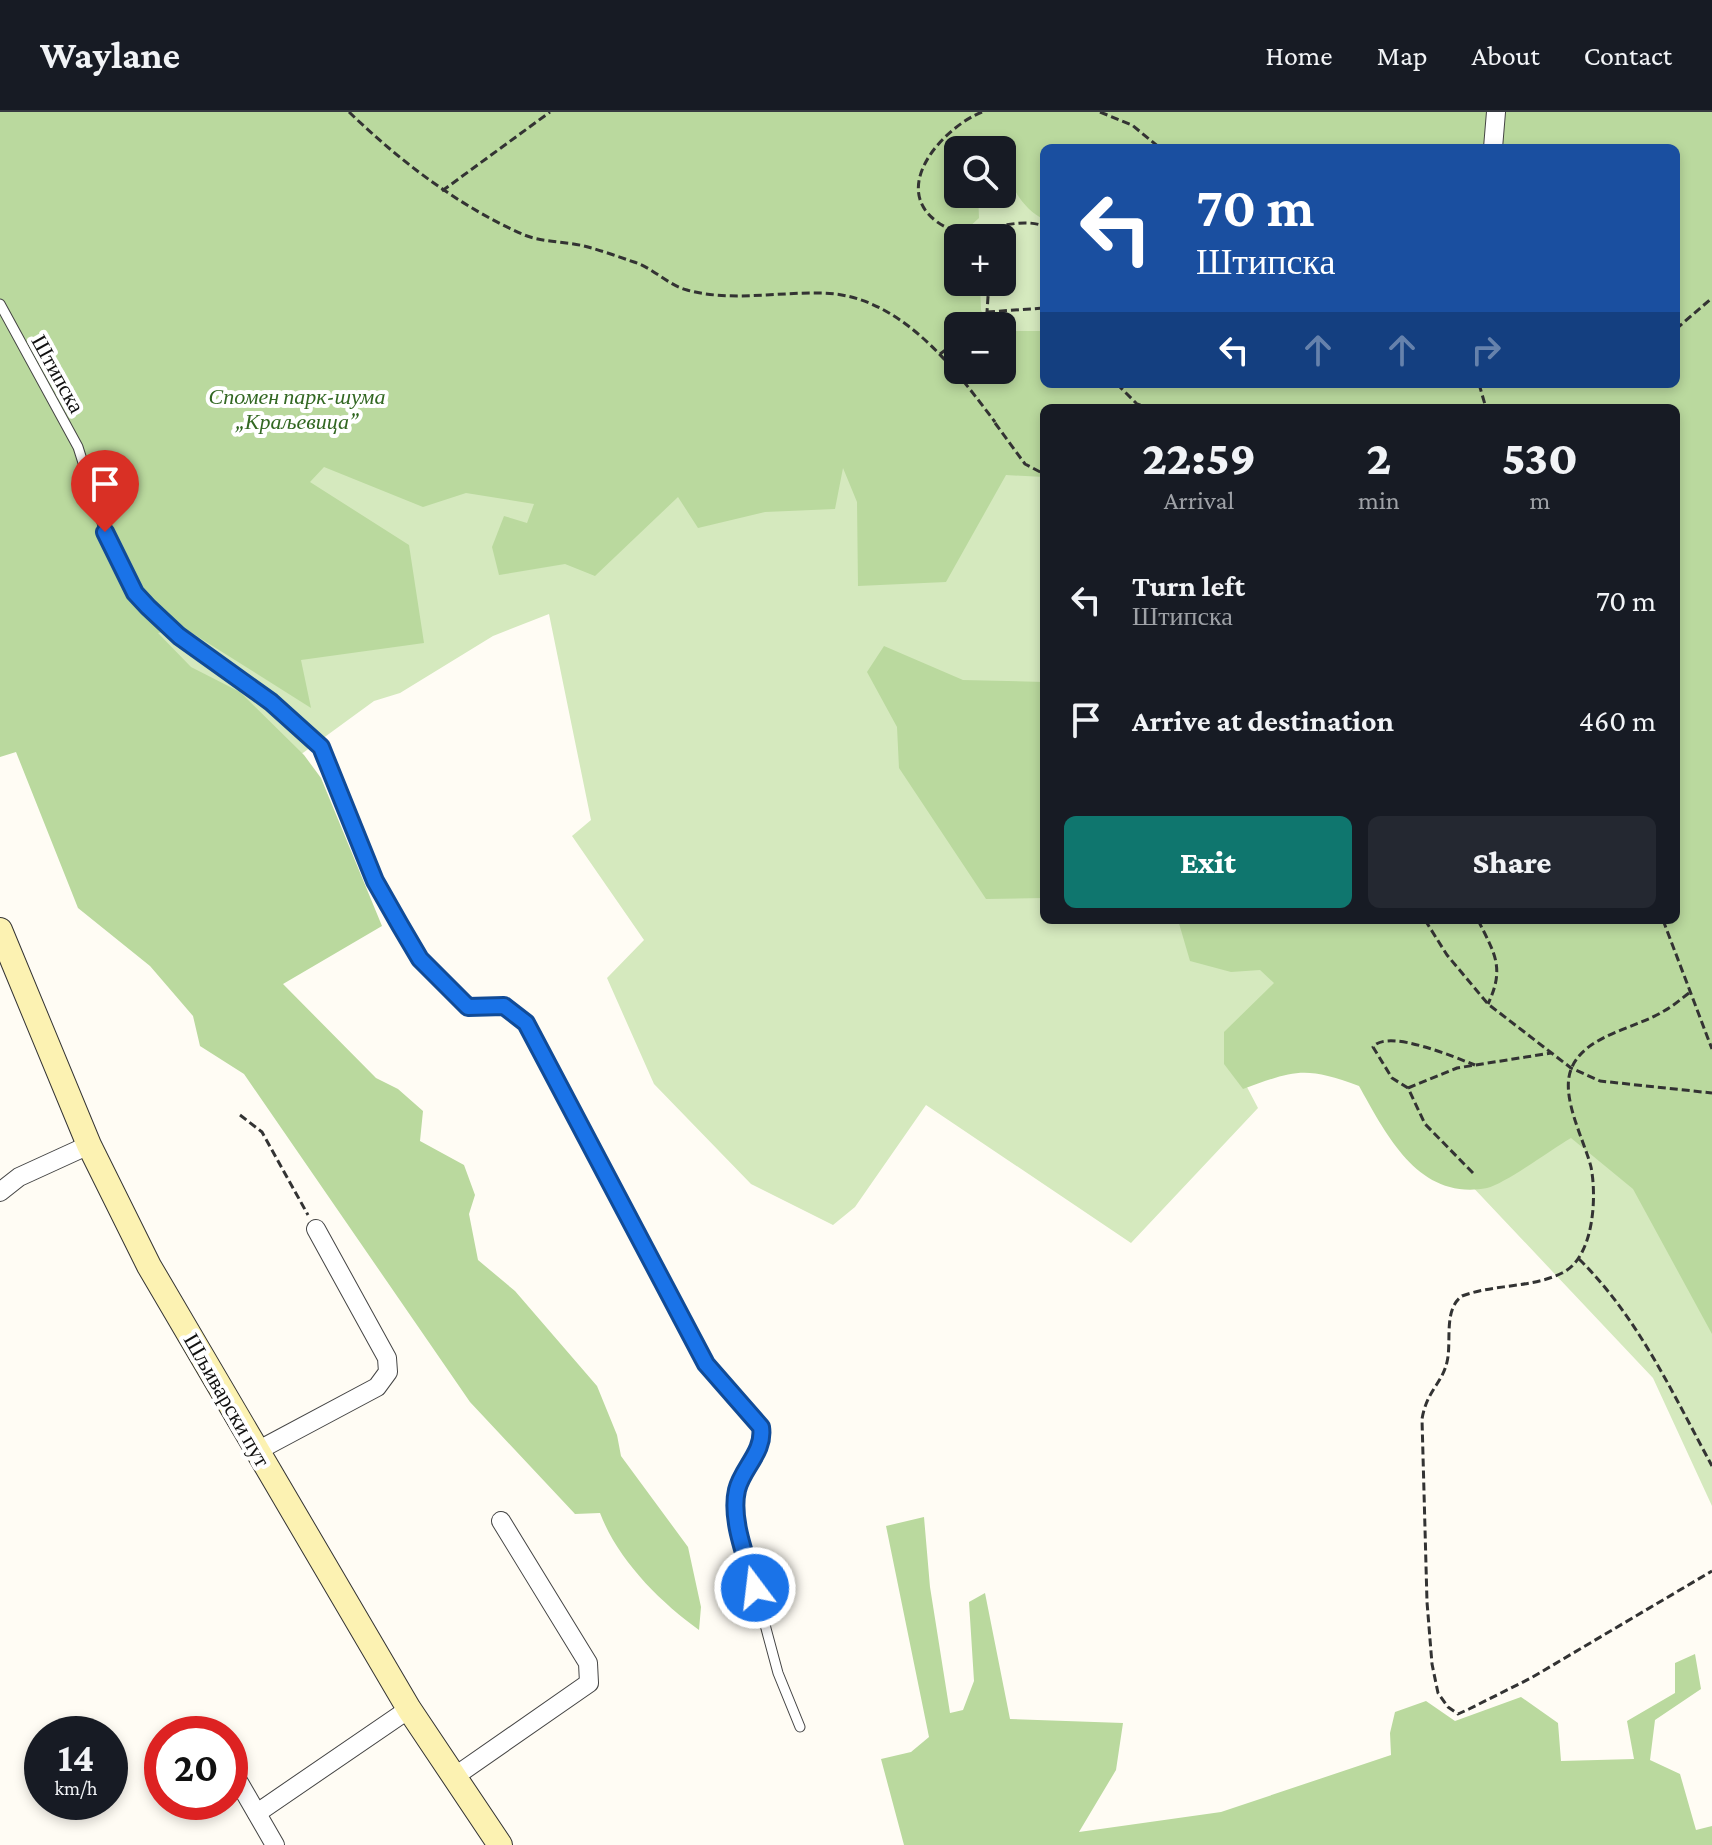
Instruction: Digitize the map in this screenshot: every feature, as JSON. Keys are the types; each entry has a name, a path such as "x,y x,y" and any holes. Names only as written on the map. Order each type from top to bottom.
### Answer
{"main road":[{"name":"Шљиварски пут","path":"0,930 89,1145 149,1266 409,1709 500,1845"}],"street":[{"path":"1493,144 1496,112"},
{"path":"0,1192 19,1177 89,1145"},
{"path":"257,1451 377,1387 388,1372 387,1358 316,1229"},
{"path":"454,1777 589,1683 588,1663 501,1521"},
{"path":"257,1813 409,1709"},
{"path":"248,1798 275,1845"}],"lane":[{"name":"Штипска","path":"0,304 78,447 105,532 135,593 179,636 271,702 321,747 375,881 420,959 468,1007 504,1006 526,1023 661,1273 706,1364 761,1427 759,1448 737,1490 740,1532 778,1673 800,1727"}],"path":[{"path":"349,112 384,146 442,191 525,235 588,247 644,265 686,290 740,296 824,293 868,302 924,337 995,422"},
{"path":"442,191 550,112"},
{"path":"944,227 928,214 918,197 925,162 944,137 982,112"},
{"path":"1100,112 1132,125 1155,144"},
{"path":"1013,224 1025,222 1040,225"},
{"path":"988,296 987,312 1040,308"},
{"path":"1680,326 1712,298"},
{"path":"940,354 944,351"},
{"path":"1121,388 1137,404"},
{"path":"991,417 1025,464 1040,472"},
{"path":"1428,924 1447,955 1488,1004 1571,1068 1600,1081 1712,1093"},
{"path":"1480,924 1494,952 1499,982 1488,1004"},
{"path":"1664,924 1712,1049"},
{"path":"1689,993 1664,1011 1590,1046 1571,1068 1570,1096 1592,1182 1589,1231 1579,1259 1566,1271 1551,1277 1462,1296 1450,1311 1447,1362 1426,1398 1422,1419 1427,1602 1438,1693 1448,1707 1458,1714 1531,1678 1712,1571"},
{"path":"1473,1173 1425,1124 1408,1088 1392,1078 1373,1047 1376,1043 1425,1045 1475,1065"},
{"path":"1408,1088 1457,1068 1551,1053"},
{"path":"240,1115 262,1132 316,1229"},
{"path":"1579,1259 1602,1281 1626,1314 1712,1466"}],"green space":[{"name":"Спомен парк-шума „Краљевица”","path":"0,112 1712,112 1712,1506 1653,1378 1383,1092 1306,994 1228,1051 1258,1108 1131,1243 926,1105 855,1207 833,1225 751,1184 654,1084 607,978 644,940 572,836 591,820 549,614 493,636 400,693 374,701 122,885"},
{"name":"Спомен парк-шума „Краљевица”","path":"0,112 1712,112 1712,1334 1633,1189 1571,1138 1495,1185 1463,1189 1442,1185 1408,1161 1381,1125 1359,1086 1325,1075 1300,1073 1243,1089 1224,1064 1224,1032 1274,983 1260,970 1231,972 1190,961 1179,924 1680,924 1680,404 1040,404 1040,477 1006,475 946,582 858,586 857,502 843,468 835,509 765,512 698,528 678,497 595,576 565,564 499,575 492,547 504,516 527,523 534,504 466,493 423,507 324,467 310,482 409,545 424,643 301,660 311,708 184,628 158,633 191,667 240,692 304,755 321,778 382,926 283,984 376,1078 398,1089 423,1111 420,1141 464,1165 475,1195 469,1214 478,1260 515,1291 597,1386 617,1435 621,1456 688,1547 701,1607 699,1630 641,1578 617,1547 600,1513 575,1514 470,1402 244,1074 200,1046 193,1016 150,966 78,908 16,752 0,757"},
{"path":"884,646 963,680 1040,682 1040,898 986,899 899,768 897,727 867,672"},
{"path":"924,1517 930,1587 950,1713 963,1710 974,1681 969,1602 985,1593 1010,1719 1123,1723 1116,1770 1079,1832 1221,1812 1391,1755 1390,1733 1395,1712 1426,1701 1455,1721 1521,1697 1558,1723 1561,1761 1634,1759 1627,1721 1675,1693 1675,1663 1695,1654 1701,1689 1655,1720 1650,1760 1680,1774 1696,1830 1712,1826 1712,1845 904,1845 881,1759 911,1752 929,1737 886,1526"}],"route":[{"path":"105,532 135,593 148,607 179,636 271,702 321,747 375,881 420,959 444,987 468,1007 504,1006 516,1012 526,1023 706,1364 761,1427 763,1437 759,1448 737,1490 740,1532 755,1588"}]}
